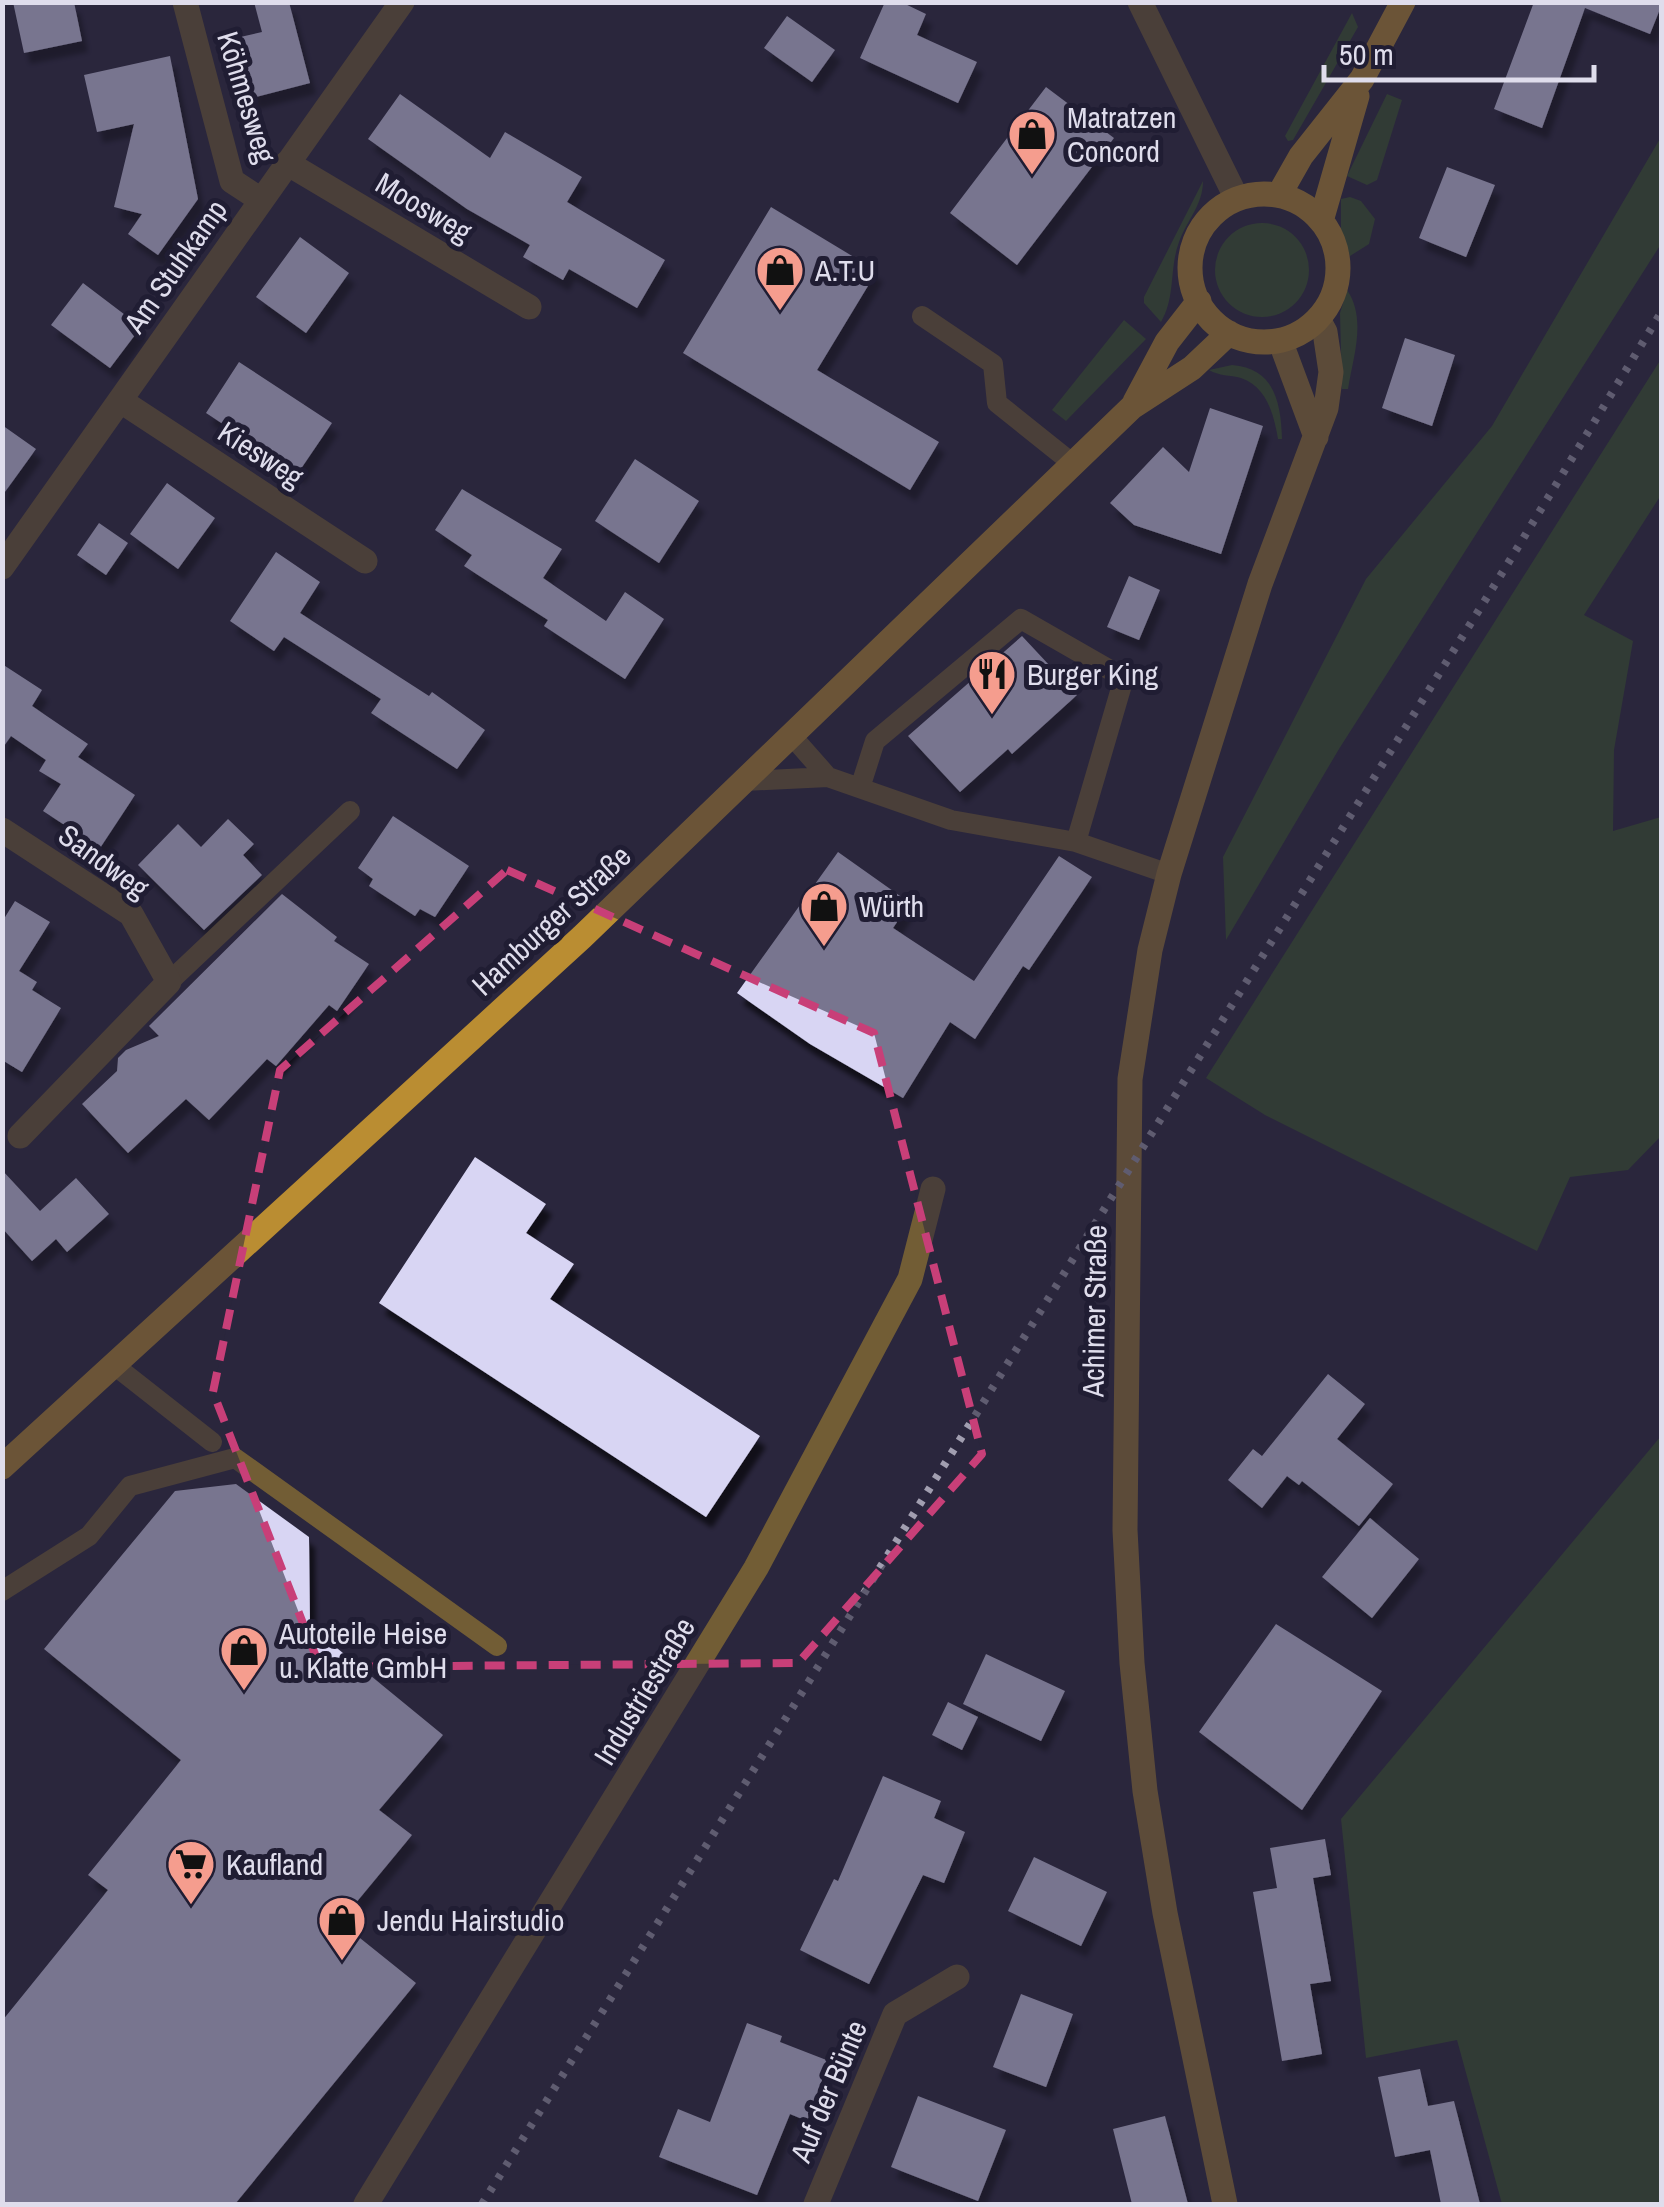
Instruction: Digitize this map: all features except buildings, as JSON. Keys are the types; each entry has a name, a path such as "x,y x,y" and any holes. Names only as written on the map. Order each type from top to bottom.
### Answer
{"main road":[{"path":"1280,193 1301,156 1362,80 1403,2"},
{"path":"1322,221 1362,80"},
{"path":"1261,191 1280,193 1296,198 1322,221 1337,266 1329,303 1319,321 1281,343 1245,341 1229,333 1199,301 1192,256 1200,229 1216,210 1236,197 1261,191"},
{"name":"Hamburger Straße","path":"1132,407 1167,342 1199,301"},
{"name":"Achimer Straße","path":"1225,2204 1186,2028 1145,1790 1125,1530 1130,1079 1150,950 1168,874 1260,584 1316,437 1331,372 1319,321"},
{"name":"Hamburger Straße","path":"2,1467 582,937 1132,407 1192,368 1229,333"},
{"path":"1281,343 1316,437"}],"street":[{"name":"Köhmesweg","path":"185,2 232,180 261,200"},
{"name":"Am Stuhkamp","path":"5,558 402,2"},
{"path":"1140,2 1236,197"},
{"name":"Moosweg","path":"287,164 528,306"},
{"name":"Kiesweg","path":"120,401 365,561"},
{"name":"Sandweg","path":"2,830 131,914 169,982"},
{"path":"20,1136 169,982"},
{"name":"Industriestraße","path":"366,2204 756,1568 910,1279 933,1189"},
{"name":"Auf der Bünte","path":"816,2204 895,2014 957,1977"}],"lane":[{"path":"922,316 992,364 997,404 1072,463"},
{"path":"860,788 875,741 1021,619 1124,678 1076,842"},
{"path":"791,735 828,777"},
{"path":"744,781 828,777 951,820 1076,842 1168,874"},
{"path":"169,982 350,812"},
{"path":"114,1365 212,1442"},
{"path":"2,1590 89,1536 130,1486 235,1458 497,1646"}],"highlighted area":[{"path":"507,870 874,1033 982,1454 798,1663 320,1667 213,1392 280,1070"}],"green space":[{"path":"1352,13 1358,27 1293,140 1288,141 1285,136"},
{"path":"1387,94 1402,100 1377,180 1367,185 1347,176"},
{"path":"1661,137 1661,244 1339,749 1226,940 1223,857 1366,579 1492,426"},
{"path":"1203,181 1200,198 1176,252 1169,302 1161,322 1144,303 1144,297"},
{"path":"1341,199 1361,201 1375,219 1369,244 1350,256 1341,229"},
{"path":"1262,223 1280,227 1295,237 1305,252 1309,270 1305,288 1295,303 1280,313 1262,317 1244,313 1229,303 1219,288 1215,270 1219,252 1229,237 1244,227"},
{"path":"1347,290 1356,313 1357,338 1348,389 1342,389 1340,313"},
{"path":"1124,320 1146,339 1066,421 1052,410"},
{"path":"1661,359 1661,495 1584,615 1633,641 1614,750 1613,831 1661,817 1661,1136 1628,1170 1570,1177 1537,1251 1265,1115 1206,1078"},
{"path":"1232,365 1266,380 1277,400 1282,439 1278,439 1271,412 1257,388 1241,378 1209,370"},
{"path":"1661,1436 1661,2204 1502,2204 1457,2040 1366,2058 1341,1819"}],"railway":[{"path":"482,2204 1662,311"}],"place":[{"name":"Matratzen Concord","path":"1032,176"},
{"name":"A.T.U","path":"780,312"},
{"name":"Burger King","path":"992,716"},
{"name":"Würth","path":"824,948"},
{"name":"Autoteile Heise u. Klatte GmbH","path":"244,1692"},
{"name":"Kaufland","path":"191,1906"},
{"name":"Jendu Hairstudio","path":"342,1962"}]}
